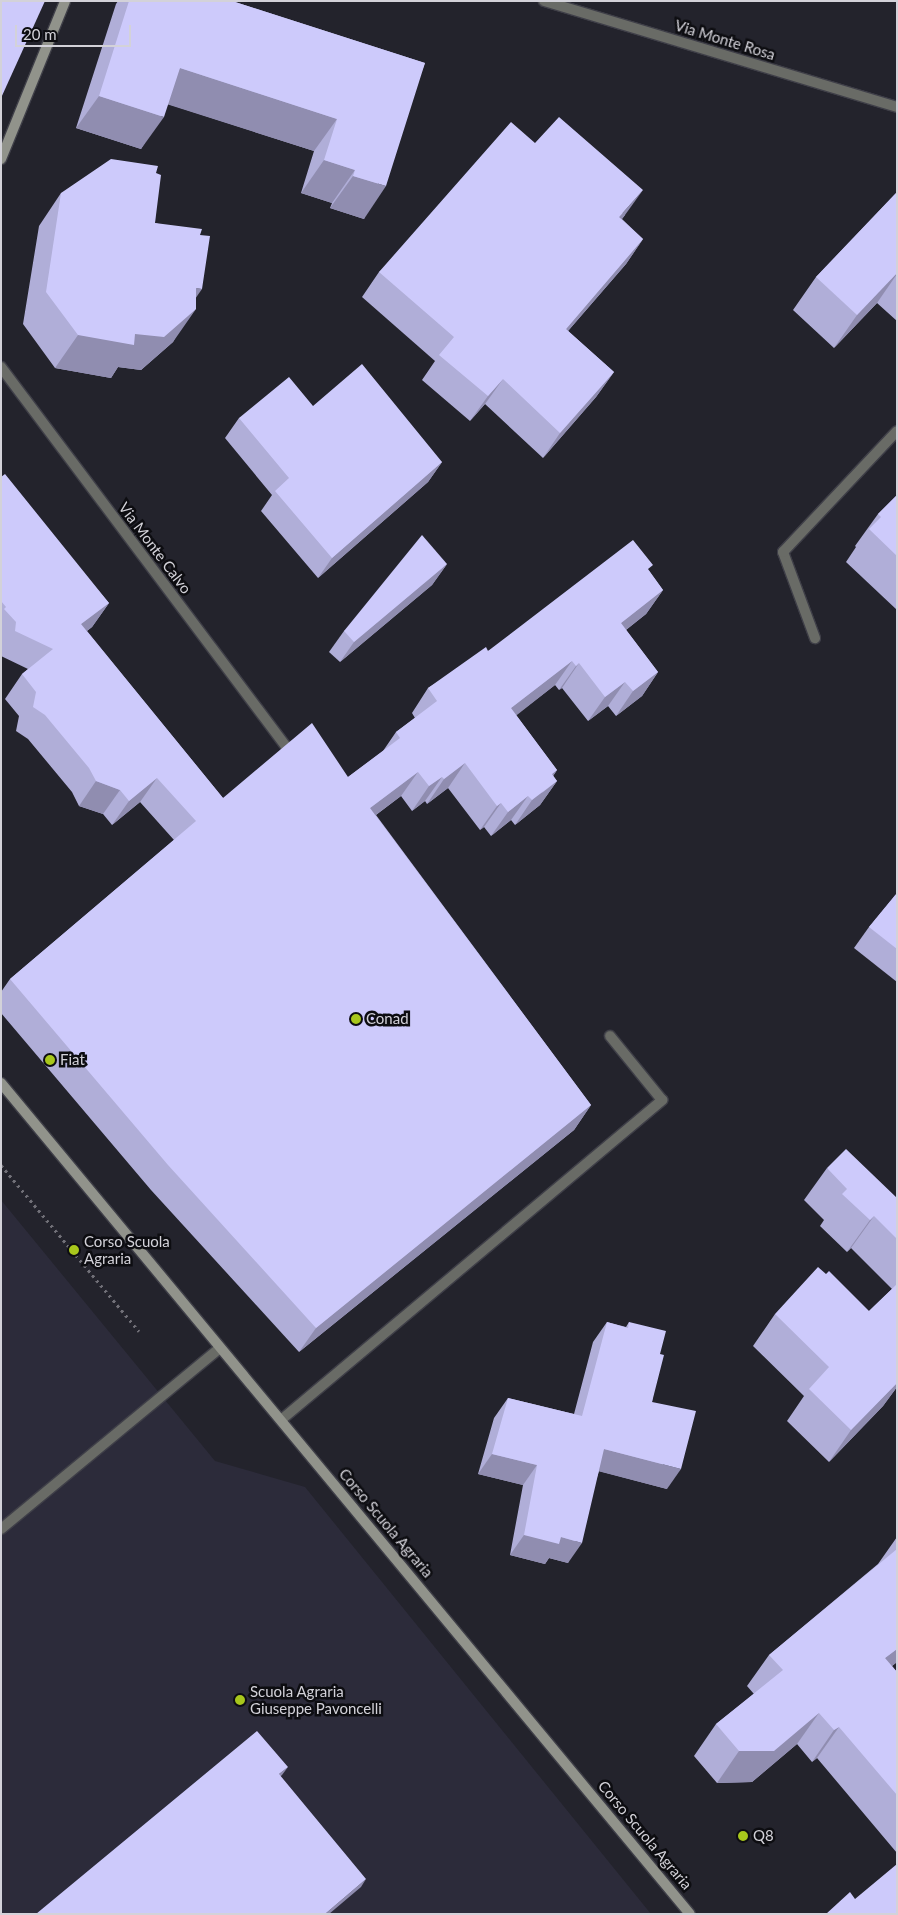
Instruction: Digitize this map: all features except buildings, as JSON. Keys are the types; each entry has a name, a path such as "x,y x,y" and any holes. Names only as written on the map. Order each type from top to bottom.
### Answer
{"main road":[{"path":"1,159 65,1"},
{"name":"Corso Scuola Agraria","path":"1,1083 690,1914"}],"street":[{"name":"Via Monte Rosa","path":"544,1 897,107"},
{"name":"Via Monte Calvo","path":"1,367 286,748"},
{"path":"816,638 783,552 897,431"},
{"path":"281,1420 662,1100 610,1036"},
{"path":"1,1529 220,1348"}],"path":[{"path":"1,1165 139,1331"}],"shaded area":[{"name":"Scuola Agraria Giuseppe Pavoncelli","path":"1,1200 215,1461 305,1487 651,1914 1,1914"}],"place":[{"name":"Conad","path":"356,1019"},
{"name":"Fiat","path":"50,1060"},
{"name":"Corso Scuola Agraria","path":"74,1250"},
{"name":"Scuola Agraria Giuseppe Pavoncelli","path":"240,1700"},
{"name":"Q8","path":"743,1836"}]}
